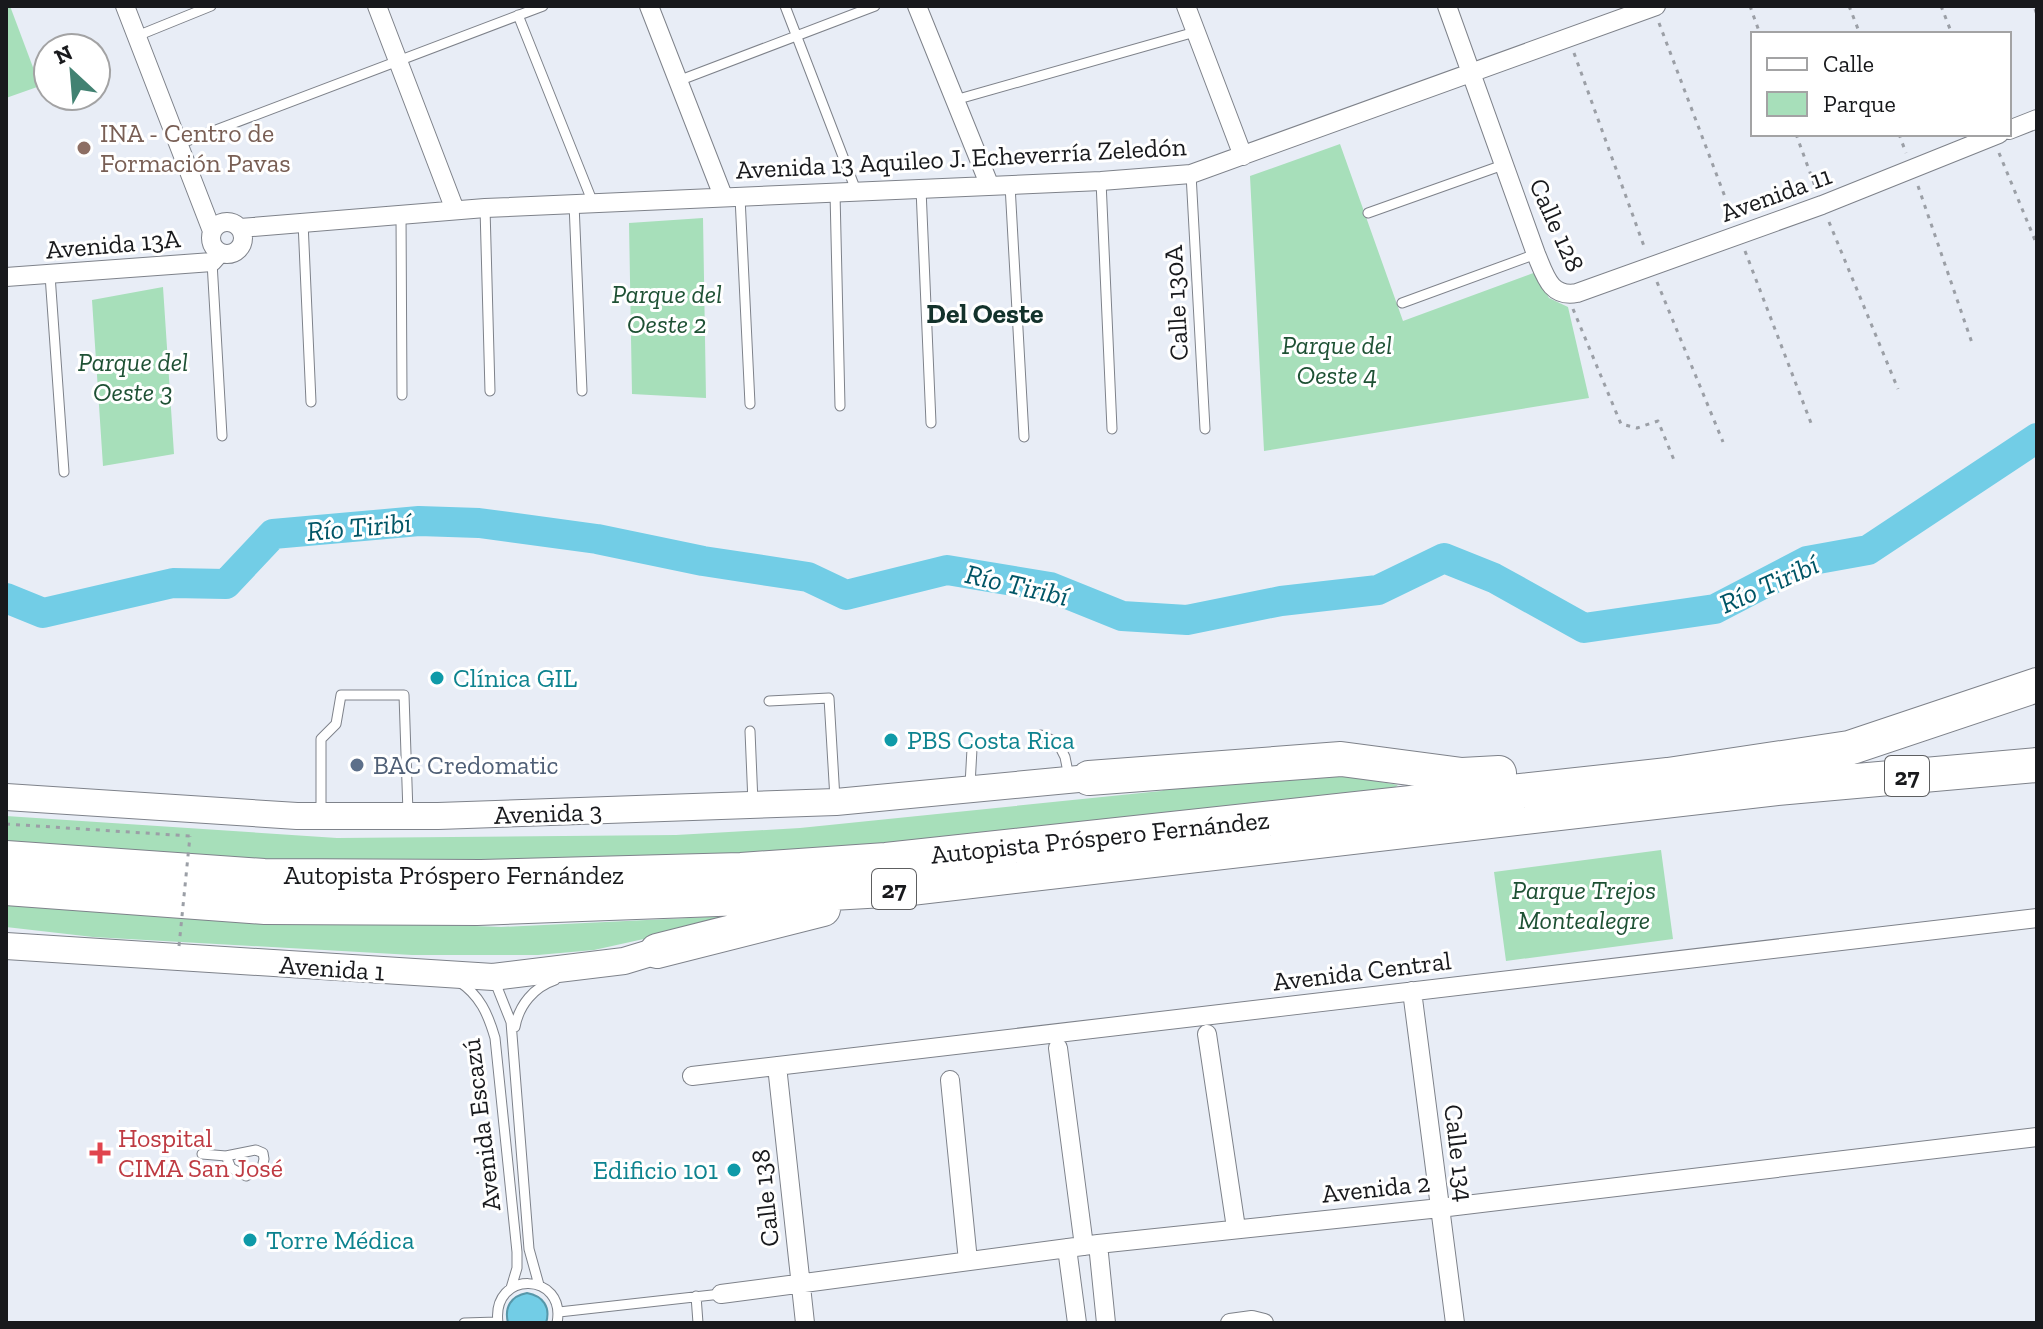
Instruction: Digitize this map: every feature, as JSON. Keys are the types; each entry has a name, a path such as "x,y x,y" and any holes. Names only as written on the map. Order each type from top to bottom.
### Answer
{"highway":[{"name":"Autopista Próspero Fernández","path":"6,858 264,876 481,877 741,870 901,858 1668,775 1849,748 2037,685"},
{"path":"1079,779 1341,759 1462,775 1552,770 1668,775"},
{"name":"Autopista Próspero Fernández","path":"6,888 265,907 446,908 744,898 902,889 1762,789 2037,765"},
{"path":"657,951 902,889"}],"street":[{"path":"125,6 212,231 216,257 231,254 240,248 244,238 240,228 226,222 212,231"},
{"path":"377,6 455,210"},
{"path":"649,6 678,81 731,197"},
{"path":"917,6 989,184"},
{"path":"1186,6 1243,156"},
{"name":"Calle 128","path":"1447,6 1536,254 1550,286 1568,295"},
{"name":"Avenida 13 Aquileo J. Echeverría Zeledón","path":"240,228 485,208 857,193 1191,174 1654,7"},
{"name":"Avenida 11","path":"2011,130 2037,119"},
{"name":"Avenida 11","path":"1568,295 1822,205 1995,136"},
{"name":"Avenida 13A","path":"6,277 216,257"},
{"name":"Avenida 3","path":"6,797 321,816 408,816 753,807 1079,779"},
{"name":"Avenida Central","path":"692,1076 2037,918"},
{"name":"Avenida 1","path":"6,946 493,977 624,961 657,951"},
{"name":"Calle 134","path":"1412,991 1455,1323"},
{"path":"1207,1034 1236,1228"},
{"path":"1058,1048 1083,1246 1106,1323"},
{"name":"Calle 138","path":"777,1066 805,1323"},
{"path":"950,1080 968,1261"},
{"name":"Avenida 2","path":"721,1294 1083,1246 1440,1208 2037,1137"},
{"path":"1077,1323 1083,1246"},
{"path":"1230,1323 1252,1320 1264,1323"}],"lane":[{"path":"137,36 211,6"},
{"path":"179,144 543,6"},
{"path":"785,6 857,193"},
{"path":"678,81 875,6"},
{"path":"518,15 583,203 582,391"},
{"path":"955,100 1195,32"},
{"path":"1368,213 1503,165"},
{"name":"Calle 130A","path":"1191,174 1205,429"},
{"path":"1101,181 1112,429"},
{"path":"1010,184 1024,437"},
{"path":"921,189 931,423"},
{"path":"835,193 840,406"},
{"path":"731,197 750,404"},
{"path":"485,208 490,391"},
{"path":"401,214 402,395"},
{"path":"303,222 311,402"},
{"path":"1402,303 1536,254"},
{"path":"216,257 222,436"},
{"path":"50,275 64,472"},
{"path":"321,816 321,739 336,724 341,695 404,695 408,816"},
{"path":"769,701 829,698 836,802"},
{"path":"750,731 753,807"},
{"path":"1041,735 1053,738 1079,779"},
{"path":"971,789 972,749 980,740"},
{"name":"Avenida Escazú","path":"513,1038 522,1006 532,993 549,982 624,961"},
{"name":"Avenida Escazú","path":"448,975 466,986 480,1001 495,1038 517,1252 517,1268 511,1288 499,1303 498,1323"},
{"name":"Avenida Escazú","path":"493,977 507,1006 513,1038 529,1249 539,1285"},
{"path":"202,1154 226,1156"},
{"path":"511,1288 529,1283 539,1285 552,1295 559,1312 557,1323"},
{"path":"559,1312 721,1294"},
{"path":"696,1296 698,1323"},
{"path":"464,1323 498,1323"}],"path":[{"path":"1750,6 1759,32"},
{"path":"1849,6 1859,32"},
{"path":"1941,6 1951,32"},
{"path":"1654,7 1811,423"},
{"path":"2035,9 2037,15"},
{"path":"1569,38 1651,267 1723,442"},
{"path":"1797,136 1898,389"},
{"path":"1900,136 1972,343"},
{"path":"2001,136 2037,245"},
{"name":"Calle 128","path":"1568,295 1615,416 1628,427 1658,421 1674,460"},
{"path":"6,824 190,836 179,946"}],"green space":[{"path":"6,6 10,6 32,65 32,89 6,98"},
{"name":"Parque del Oeste 4","path":"1340,144 1403,321 1536,272 1549,298 1568,307 1589,398 1264,451 1250,176"},
{"name":"Parque del Oeste 2","path":"703,218 706,398 632,394 629,223"},
{"name":"Parque del Oeste 3","path":"163,287 174,454 103,466 92,300"},
{"path":"1348,776 1398,785 1390,791 801,860 424,869 6,849 6,816 337,838 676,835 800,828 1161,791 1183,782"},
{"name":"Parque Trejos Montealegre","path":"1661,850 1673,939 1506,961 1494,872"},
{"path":"6,901 211,916 501,927 729,916 707,925 594,950 538,955 412,955 93,937 6,927"}],"water":[{"path":"527,1293 544,1303 546,1323 508,1323 510,1303"}],"waterway":[{"name":"Río Tiribí","path":"6,598 43,613 173,583 226,584 273,534 419,521 479,523 597,539 703,561 808,577 846,595 947,570 1050,587 1122,616 1187,620 1281,601 1378,590 1444,558 1494,578 1584,628 1715,609 1807,561 1868,550 2037,438"}],"place":[{"name":"INA - Centro de Formación Pavas","path":"84,148"},
{"name":"Clínica GIL","path":"437,678"},
{"name":"PBS Costa Rica","path":"891,740"},
{"name":"BAC Credomatic","path":"357,765"},
{"name":"Hospital CIMA San José","path":"100,1153"},
{"name":"Edificio 101","path":"734,1170"},
{"name":"Torre Médica","path":"250,1240"}],"district":[{"name":"Del Oeste","path":"985,313"}]}
